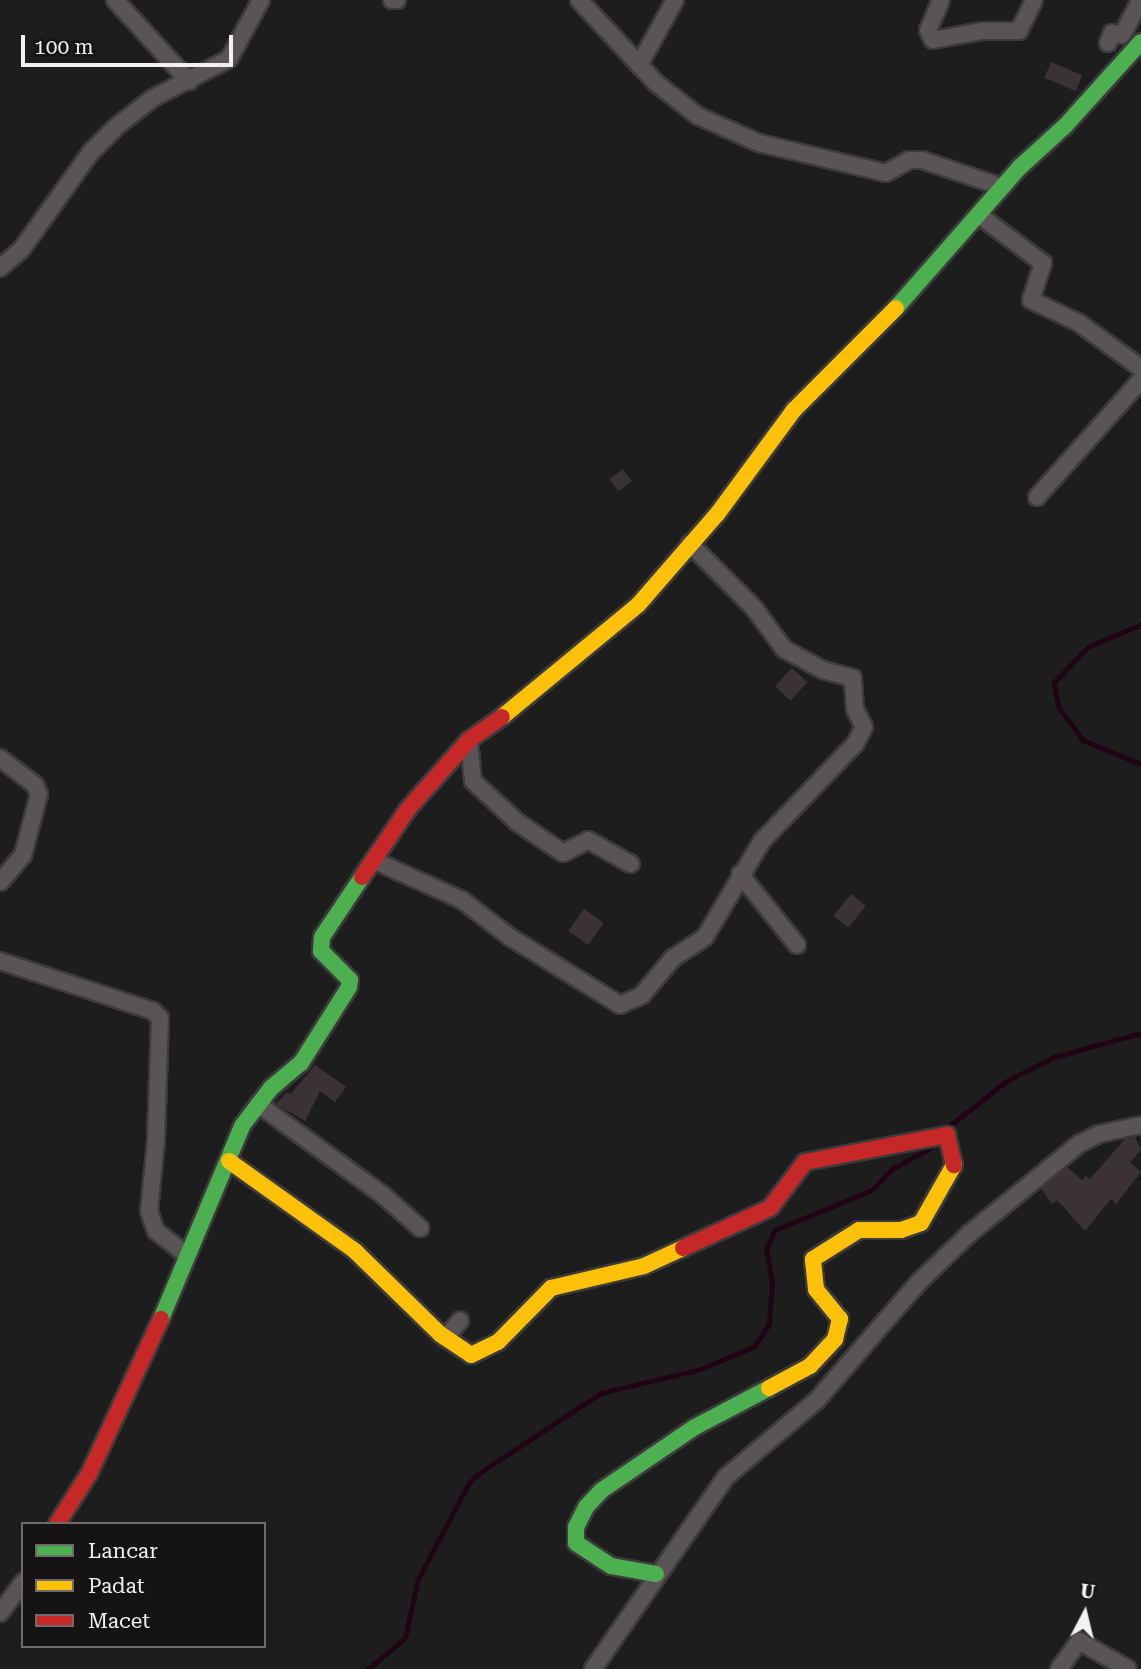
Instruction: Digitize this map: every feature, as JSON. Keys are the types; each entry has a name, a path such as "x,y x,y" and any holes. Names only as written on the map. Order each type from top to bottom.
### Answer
{"street":[{"path":"114,0 190,81"},
{"path":"0,268 21,250 62,190 116,127 153,98 229,59 261,0"},
{"path":"579,0 639,65 698,116 774,149 822,155 886,173 909,160 922,160 1002,187"},
{"path":"639,65 675,0"},
{"path":"941,0 928,30 933,40 982,31 1019,31 1034,0"},
{"path":"1108,43 1112,33 1122,35 1141,0"},
{"path":"58,1522 89,1474 138,1374 242,1126 258,1104 301,1063 349,987 350,980 321,951 321,937 423,790 469,740 526,701 638,605 752,469 794,410 873,334 1002,187 1141,42"},
{"path":"979,215 1043,263 1031,300 1079,323 1141,368"},
{"path":"1037,497 1141,380"},
{"path":"373,860 462,900 510,937 625,1006 650,987 673,958 712,930 740,874 780,818 821,781 862,736 864,727 855,709 854,679 823,670 784,649 754,608 690,544"},
{"path":"469,740 473,781 517,822 563,853 588,840 631,864"},
{"path":"0,758 29,780 39,794 23,855 0,882"},
{"path":"740,874 797,945"},
{"path":"0,961 153,1011 160,1018 149,1211 156,1231 187,1255"},
{"path":"258,1104 366,1182 420,1228"},
{"path":"593,1669 656,1574 726,1477 817,1400 890,1312 969,1234 1079,1144 1099,1134 1141,1125"},
{"path":"229,1161 355,1251 445,1338 466,1354 480,1353 498,1342 551,1288 644,1266 770,1208 791,1175 809,1160 947,1135 954,1151 954,1170 921,1223 901,1230 859,1230 813,1259 816,1289 840,1319 835,1339 810,1366 695,1427 602,1490 586,1507 576,1527 576,1543 611,1566 656,1574"},
{"path":"445,1338 460,1321"},
{"path":"0,1613 21,1585"},
{"path":"1059,1669 1079,1641 1128,1669"}],"building":[{"path":"1051,62 1082,75 1076,91 1044,78"},
{"path":"623,469 632,481 618,491 609,479"},
{"path":"792,668 807,682 790,701 775,686"},
{"path":"851,894 866,906 848,928 833,916"},
{"path":"584,909 604,923 588,945 569,931"},
{"path":"315,1065 346,1087 335,1102 320,1091 305,1121 276,1104 287,1092 291,1094"},
{"path":"1135,1137 1141,1150 1130,1162 1141,1172 1116,1204 1111,1199 1085,1231 1057,1200 1052,1204 1041,1188 1067,1167 1082,1180 1085,1176 1090,1179 1125,1139"}],"waterway":[{"path":"1141,625 1089,647 1054,683 1059,707 1083,740 1141,764"},
{"path":"947,1128 1005,1082 1054,1057 1141,1033"},
{"path":"368,1669 405,1638 418,1579 469,1483 478,1474 601,1393 701,1369 755,1346 769,1324 772,1282 766,1249 775,1230 872,1190 892,1169 930,1148"}],"traffic: fast":[{"path":"896,308 1020,167 1065,126 1141,42"},
{"path":"161,1319 242,1126 271,1088 301,1063 349,987 350,980 321,951 322,937 362,877"},
{"path":"656,1574 611,1566 576,1543 576,1527 586,1507 602,1490 695,1427 769,1388"}],"traffic: slow":[{"path":"502,717 638,605 718,513 794,410 896,308"},
{"path":"229,1161 355,1251 440,1334 471,1355 498,1342 551,1288 644,1266 683,1248"},
{"path":"769,1388 810,1366 835,1339 840,1319 816,1289 813,1259 859,1230 901,1230 921,1223 954,1165"}],"traffic: jam":[{"path":"362,877 408,809 469,740 502,717"},
{"path":"683,1248 770,1208 805,1162 947,1135 954,1165"},
{"path":"58,1522 89,1474 161,1319"}]}
